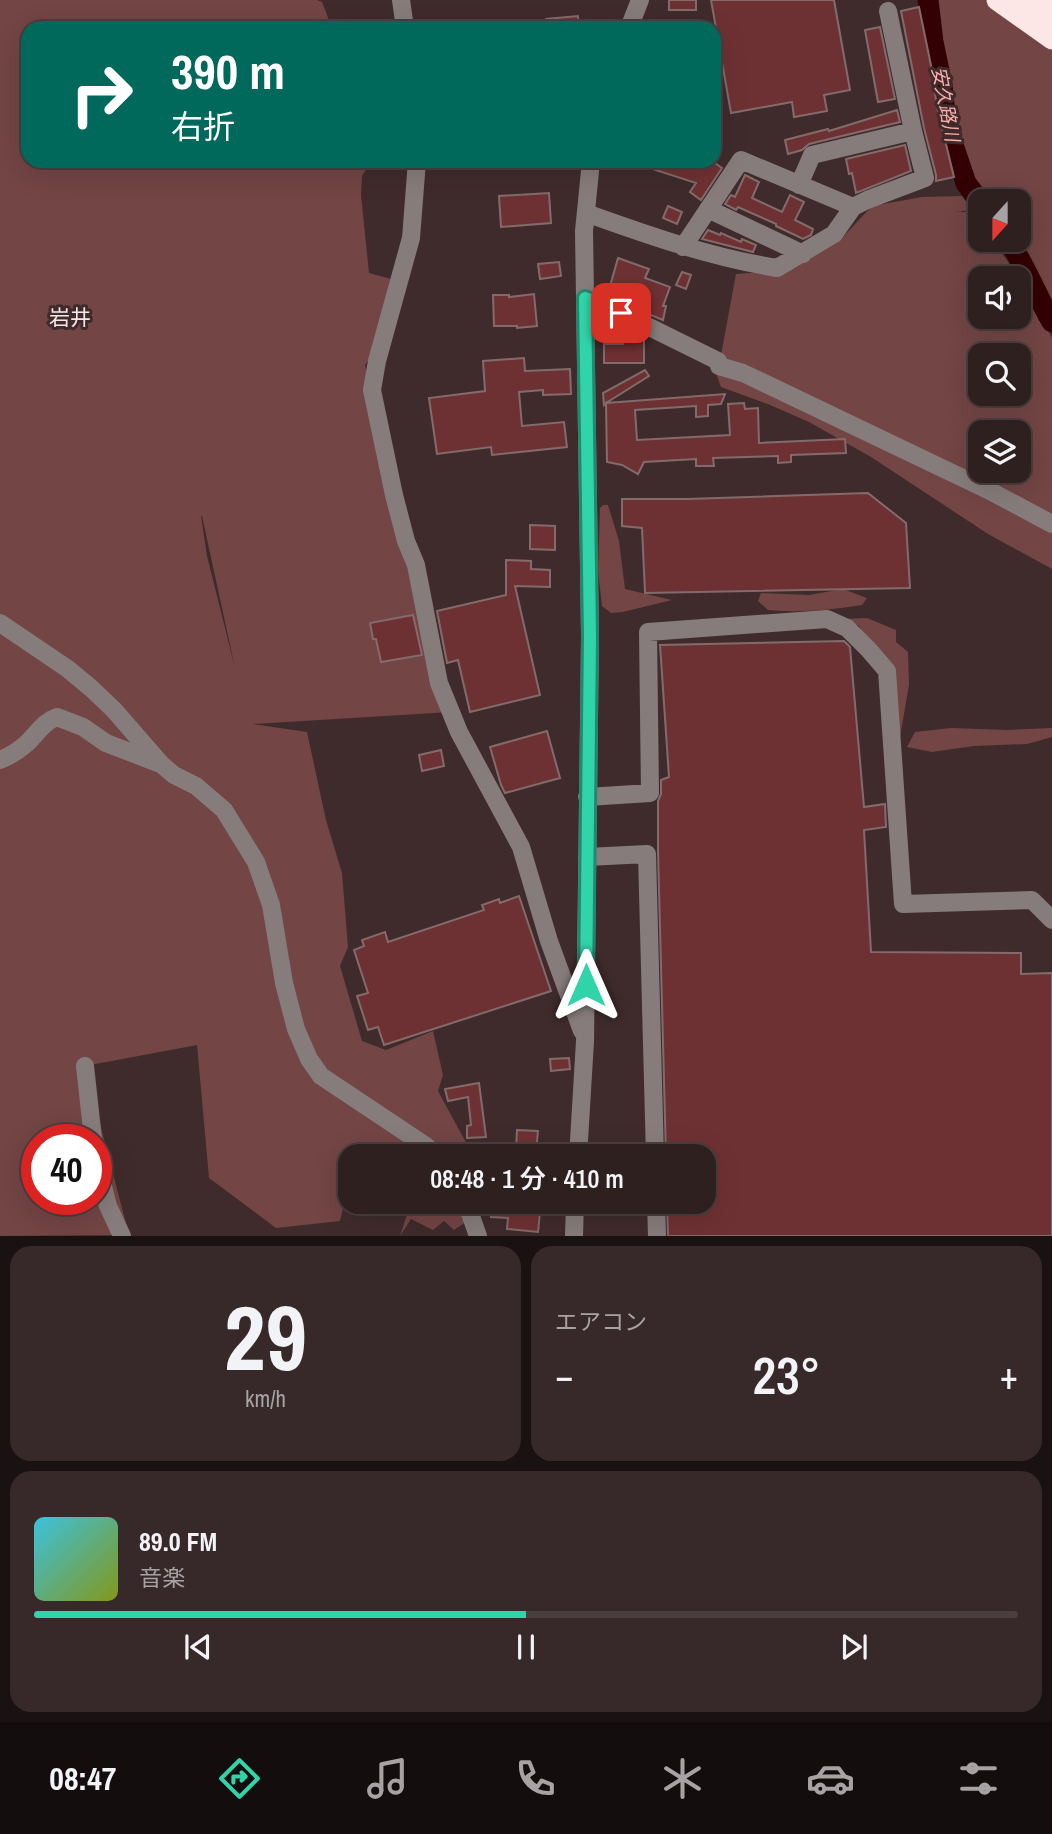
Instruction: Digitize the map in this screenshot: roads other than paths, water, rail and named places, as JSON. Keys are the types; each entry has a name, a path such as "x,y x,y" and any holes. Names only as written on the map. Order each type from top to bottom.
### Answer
{"highway":[{"path":"997,0 1052,39"},
{"path":"1025,0 1052,23"}],"street":[{"path":"401,0 404,21"},
{"path":"632,21 640,0"},
{"path":"586,213 683,247 777,268 834,233 853,207 925,178 888,11"},
{"path":"799,185 813,155 913,131"},
{"path":"683,247 741,160 853,207"},
{"path":"416,168 410,246 377,361 372,390 394,495 406,541 416,565 439,683 459,732 521,847 549,941 585,1041"},
{"path":"579,1144 585,1041 590,637 584,232 590,168"},
{"path":"708,209 803,254"},
{"path":"585,298 718,361 719,366 743,373 992,492 1052,524"},
{"path":"587,797 650,793 649,632 827,619 847,628 887,671 903,904 1032,900 1052,920"},
{"path":"0,624 68,669 92,689 162,764 174,775 195,786 223,810 256,862 271,905 284,983 296,1030 309,1059 321,1076 423,1144"},
{"path":"0,760 11,756 48,721 57,717 83,727 106,743 162,764"},
{"path":"587,857 648,854 655,1144"},
{"path":"85,1066 91,1124"},
{"path":"470,1214 478,1236"},
{"path":"574,1236 575,1214"},
{"path":"656,1214 657,1236"},
{"path":"112,1215 122,1236"}],"waterway":[{"name":"安久路川","path":"928,0 946,124 970,189"},
{"name":"安久路川","path":"1015,252 1052,322"}],"district":[{"name":"岩井","path":"70,317"}]}
